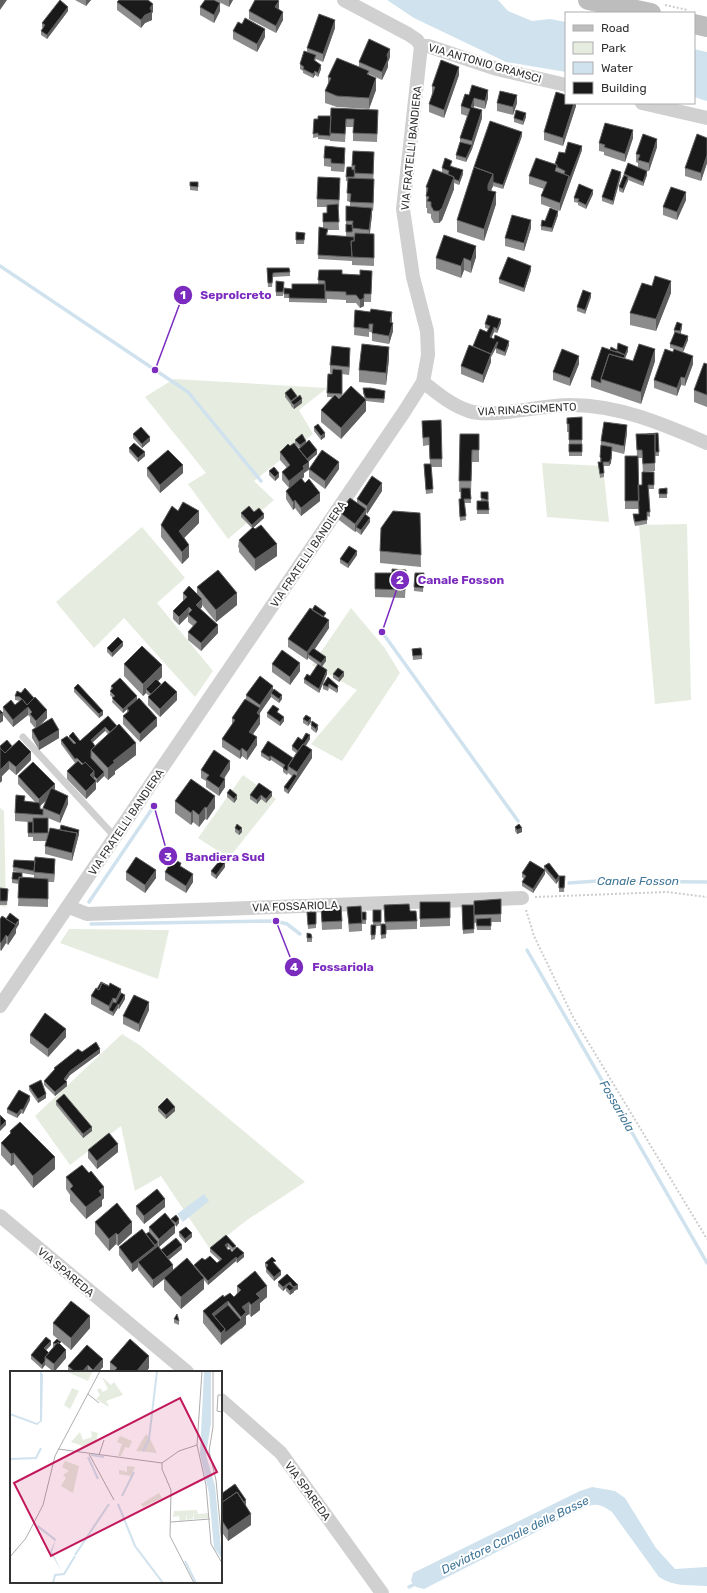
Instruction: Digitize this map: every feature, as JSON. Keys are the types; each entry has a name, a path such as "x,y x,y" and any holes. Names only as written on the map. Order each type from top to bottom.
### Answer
{"main road":[{"path":"588,0 655,8"},
{"path":"695,19 707,27"}],"street":[{"name":"VIA ANTONIO GRAMSCI","path":"344,0 408,34 417,40 421,46 428,46 497,69 565,85"},
{"name":"VIA FRATELLI BANDIERA","path":"0,1006 116,838 423,382 428,355 427,331 413,277 403,209 421,46"},
{"path":"646,104 707,118"},
{"name":"VIA RINASCIMENTO","path":"423,382 446,400 470,412 496,412 573,405 606,408 665,425 707,443"},
{"name":"VIA FOSSARIOLA","path":"69,907 87,914 522,898"},
{"name":"VIA SPAREDA","path":"0,1216 186,1371"},
{"name":"VIA SPAREDA","path":"222,1401 281,1453 382,1593"}],"lane":[{"path":"23,737 116,838"}],"path":[{"path":"655,8 670,12"},
{"path":"707,897 666,892 522,898 534,936 573,1017 707,1239"}],"green space":[{"path":"174,379 327,388 299,410 313,434 254,481 274,500 228,539 188,484 206,473 145,397"},
{"path":"542,463 603,466 609,522 547,517"},
{"path":"687,524 691,700 655,704 639,525"},
{"path":"142,527 185,578 157,603 213,671 195,697 124,618 94,648 56,602"},
{"path":"351,608 384,647 400,673 342,761 311,744 357,690 312,665"},
{"path":"243,775 276,799 229,858 198,838"},
{"path":"0,808 4,811 6,907 0,906"},
{"path":"69,929 169,930 158,979 60,943"},
{"path":"122,1034 141,1046 305,1182 247,1220 210,1249 161,1176 135,1191 121,1126 70,1165 35,1116"}],"water":[{"path":"387,0 498,0 508,11 532,21 550,19 565,22 565,72 506,62 414,18"},
{"path":"695,49 707,52 707,101 695,97"},
{"path":"204,1194 209,1201 183,1222 177,1214"},
{"path":"592,1487 615,1491 625,1498 656,1548 675,1569 707,1567 707,1586 676,1584 659,1577 612,1512 597,1505 581,1509 424,1589 416,1587 411,1581 413,1573 580,1491"}],"building":[{"path":"60,0 68,7 47,35 41,31 45,25 42,23"},
{"path":"119,0 148,0 153,4 150,8 152,12 145,15 141,20 117,2"},
{"path":"205,0 214,0 220,3 214,15 200,7"},
{"path":"255,0 279,1 275,7 283,12 276,26 249,11"},
{"path":"319,14 335,20 323,54 307,48"},
{"path":"245,18 265,29 257,44 233,31 238,22 242,24"},
{"path":"369,39 390,49 387,55 388,59 382,72 359,62"},
{"path":"304,51 316,55 314,60 321,65 318,73 315,71 313,74 303,69 304,67 300,64"},
{"path":"337,58 369,71 367,74 376,78 369,98 337,96 325,91 331,78 328,77"},
{"path":"441,60 459,67 444,110 429,104 435,87 432,86"},
{"path":"472,85 488,90 485,101 474,98 471,107 482,110 472,141 460,138 470,109 461,106 465,94 469,95"},
{"path":"500,91 517,95 513,107 497,103"},
{"path":"556,92 565,95 565,104 574,104 563,138 544,132"},
{"path":"331,108 378,110 377,134 353,133 354,119 346,119 345,134 330,133"},
{"path":"516,110 526,113 523,121 514,118"},
{"path":"318,116 331,116 330,136 318,135 318,133 313,134 314,119 318,119"},
{"path":"490,121 522,132 503,185 493,182 493,174 474,167"},
{"path":"605,123 633,130 625,154 604,147 605,145 599,143"},
{"path":"643,134 657,139 649,163 638,160 640,155 636,154"},
{"path":"697,134 707,138 707,155 701,173 685,168"},
{"path":"460,142 472,145 466,158 456,155"},
{"path":"568,142 582,146 569,180 569,176 564,174 565,171 557,167 555,164 559,152 565,153"},
{"path":"325,146 345,148 344,164 331,163 331,159 324,158"},
{"path":"353,151 374,152 373,174 354,173 355,165 352,166"},
{"path":"445,158 452,161 450,166 463,170 459,181 448,174 449,171 442,168"},
{"path":"536,158 557,165 555,171 569,176 560,203 541,196 547,182 529,176"},
{"path":"628,163 647,171 643,182 624,174"},
{"path":"347,167 352,167 352,170 355,169 354,177 346,177"},
{"path":"474,167 493,174 488,185 488,190 496,192 484,229 457,220"},
{"path":"433,169 454,177 442,208 439,211 434,211 431,206 431,202 427,201 429,197 426,196 428,188 426,187"},
{"path":"612,169 621,172 613,201 602,197"},
{"path":"624,175 628,177 623,189 619,187"},
{"path":"318,177 340,178 339,200 317,199"},
{"path":"348,178 374,179 373,203 350,202 351,194 347,193"},
{"path":"190,182 198,182 198,187 190,186"},
{"path":"579,184 593,190 586,205 578,201 579,199 574,198"},
{"path":"671,187 686,192 677,212 663,207"},
{"path":"338,204 339,222 323,222 323,213 327,213 327,205"},
{"path":"346,206 372,208 369,230 352,228 353,221 346,221"},
{"path":"550,208 558,211 552,228 541,226 542,220 545,221"},
{"path":"512,215 531,220 524,243 505,238"},
{"path":"346,224 353,225 352,232 346,232"},
{"path":"319,227 328,229 326,235 354,237 354,241 351,241 352,257 318,255"},
{"path":"296,232 305,233 304,240 296,240"},
{"path":"355,233 374,234 374,258 352,257 351,241 354,241"},
{"path":"444,235 476,246 471,261 464,258 461,266 436,258"},
{"path":"508,257 531,266 524,288 499,279"},
{"path":"267,268 289,268 290,272 273,273 272,283 268,283"},
{"path":"319,270 342,270 342,274 360,275 360,270 372,271 371,294 364,294 364,298 360,300 356,295 346,295 346,292 325,291 325,281 318,280"},
{"path":"655,276 671,281 656,319 630,313 642,283 652,286"},
{"path":"276,281 284,282 283,292 276,292"},
{"path":"292,284 325,284 325,299 289,298 289,294 284,294 284,288 292,289"},
{"path":"583,290 591,293 585,310 577,307"},
{"path":"371,309 392,312 390,322 393,323 389,336 372,333 373,324 369,324 369,329 354,327 355,310 370,312"},
{"path":"488,315 501,319 497,329 494,327 490,337 494,339 495,335 509,341 505,352 496,348 498,342 491,354 473,346 480,329 487,332 490,326 485,324"},
{"path":"677,322 682,324 680,331 674,330"},
{"path":"675,332 688,336 683,348 670,344"},
{"path":"618,343 628,347 625,355 617,351 610,350 611,347 617,350"},
{"path":"362,344 389,347 386,373 359,370"},
{"path":"639,344 655,349 641,392 601,379 609,354 633,361"},
{"path":"469,345 491,354 483,375 461,366"},
{"path":"332,346 350,348 349,367 330,365"},
{"path":"602,347 625,355 624,358 609,354 601,383 591,379"},
{"path":"562,349 579,356 570,378 553,372"},
{"path":"665,349 673,352 674,349 693,356 685,378 681,377 677,388 654,380"},
{"path":"704,363 707,364 707,395 694,390"},
{"path":"333,369 342,370 342,394 327,393 328,374 332,374"},
{"path":"351,386 366,400 341,428 321,410 335,395 339,399"},
{"path":"291,388 297,396 291,401 285,393"},
{"path":"363,388 385,391 384,399 366,398"},
{"path":"300,395 302,399 294,405 291,402"},
{"path":"582,417 582,440 569,440 569,424 567,424 567,418"},
{"path":"441,420 442,459 430,459 429,437 423,438 422,421"},
{"path":"604,422 627,425 624,446 601,441"},
{"path":"318,424 325,433 321,436 314,427"},
{"path":"141,427 150,437 142,444 133,434"},
{"path":"658,433 659,452 655,452 655,434 647,434"},
{"path":"302,434 306,441 300,445 295,440"},
{"path":"460,434 479,434 479,450 472,450 471,481 459,481"},
{"path":"636,434 655,434 655,463 643,464 642,450 637,450"},
{"path":"309,440 317,450 307,459 299,449"},
{"path":"134,443 145,452 138,458 129,448"},
{"path":"294,443 309,462 303,466 304,469 289,481 282,472 290,465 280,452 288,444 290,446"},
{"path":"569,444 582,444 582,452 569,452"},
{"path":"601,445 612,447 611,459 609,462 603,462 604,473 600,474 598,462 601,462"},
{"path":"168,450 183,465 160,485 147,468"},
{"path":"322,450 339,462 325,481 309,469"},
{"path":"625,456 638,456 639,501 625,501"},
{"path":"424,464 431,464 433,489 426,490"},
{"path":"274,467 279,473 275,477 269,471"},
{"path":"642,472 654,472 654,485 648,485 650,512 647,512 647,520 635,522 633,514 639,514 638,485 642,485"},
{"path":"372,476 382,483 367,506 357,499"},
{"path":"301,478 305,483 309,479 320,493 301,508 295,500 293,502 286,491"},
{"path":"461,488 470,488 471,499 464,499 466,516 460,517 459,499 461,499"},
{"path":"667,488 667,494 659,494 659,489"},
{"path":"481,492 488,492 488,500 481,498"},
{"path":"350,498 366,509 355,524 339,512"},
{"path":"477,501 488,501 489,510 477,510"},
{"path":"183,502 199,511 179,531 189,545 182,552 161,525 172,506 178,511"},
{"path":"249,506 254,512 259,508 264,514 252,525 241,513"},
{"path":"393,511 420,513 421,555 380,551 381,528"},
{"path":"365,514 370,518 361,530 356,527"},
{"path":"261,525 277,544 255,559 239,540 253,527 255,529"},
{"path":"349,546 357,551 348,564 340,559"},
{"path":"392,569 406,570 405,590 375,589 375,573 392,573"},
{"path":"218,570 237,593 216,610 197,587"},
{"path":"415,573 424,573 423,588 414,587"},
{"path":"189,586 202,599 196,605 218,625 201,643 188,632 197,622 188,614 192,610 189,607 179,617 173,611 187,597 183,593"},
{"path":"315,605 326,613 323,617 312,610"},
{"path":"310,608 329,620 307,652 288,639"},
{"path":"118,637 123,642 112,653 107,648"},
{"path":"142,646 162,665 143,684 124,664"},
{"path":"313,648 326,657 321,663 308,654"},
{"path":"421,648 422,655 413,656 412,649"},
{"path":"282,650 300,663 290,677 272,664"},
{"path":"318,664 327,670 319,689 304,679 307,674 310,676"},
{"path":"338,668 344,672 339,678 333,674"},
{"path":"260,676 273,686 260,705 246,695"},
{"path":"328,677 338,686 337,689 329,684 328,687 323,685"},
{"path":"120,678 137,696 123,709 112,698 115,696 110,691 113,688 111,686"},
{"path":"156,679 161,684 151,694 146,689"},
{"path":"165,681 177,692 160,709 148,697"},
{"path":"78,684 103,711 99,714 74,688"},
{"path":"25,688 34,698 27,705 20,697 15,696 17,691 21,693"},
{"path":"274,689 282,695 279,699 271,693"},
{"path":"35,697 47,710 36,721 30,714 32,712 28,707 13,720 3,707 11,700 15,705 22,699 27,705"},
{"path":"139,698 157,718 140,734 123,716 129,711 127,708"},
{"path":"245,699 260,708 257,713 260,716 249,732 257,737 247,752 242,748 240,751 222,739 235,720 232,718"},
{"path":"273,705 279,709 277,712 284,717 280,722 267,713"},
{"path":"306,715 311,718 308,722 303,719"},
{"path":"108,716 117,726 110,732 105,727 91,740 95,746 91,750 91,758 104,772 97,779 94,776 94,771 85,762 83,764 77,758 75,759 61,740 67,736 74,744 76,743 69,736 73,732 80,741"},
{"path":"52,718 59,730 39,742 32,730"},
{"path":"312,721 318,725 316,729 311,725"},
{"path":"119,724 136,743 113,761 115,762 108,768 91,750"},
{"path":"306,733 310,735 298,751 292,746 298,737 302,740"},
{"path":"7,740 12,746 5,753 0,746"},
{"path":"19,740 31,752 16,767 9,761 0,770 0,748 5,753"},
{"path":"268,741 293,758 287,771 283,768 285,765 271,756 269,757 261,752"},
{"path":"303,744 312,750 297,772 288,766"},
{"path":"214,750 230,761 220,776 225,779 219,788 206,779 209,775 201,770"},
{"path":"78,761 82,765 85,762 94,771 90,775 96,781 86,791 67,771"},
{"path":"33,762 55,784 39,799 18,776"},
{"path":"294,774 297,776 288,790 284,787"},
{"path":"191,779 215,796 207,808 205,807 199,815 193,810 191,813 175,801"},
{"path":"259,783 272,792 266,799 261,795 257,800 250,795"},
{"path":"51,788 68,796 60,815 43,808"},
{"path":"230,789 237,795 234,799 227,793"},
{"path":"16,795 25,796 24,801 40,803 40,809 43,809 43,815 15,813"},
{"path":"33,818 48,818 48,833 33,833"},
{"path":"28,822 33,822 33,833 28,833"},
{"path":"237,824 242,828 239,831 235,828"},
{"path":"519,824 522,828 517,830 515,827"},
{"path":"61,825 79,830 77,837 77,833 60,830"},
{"path":"50,828 77,833 72,853 45,846"},
{"path":"35,857 55,859 54,874 34,872"},
{"path":"136,857 156,870 145,885 126,872"},
{"path":"173,859 181,863 180,866 193,874 186,886 165,872"},
{"path":"221,859 225,863 216,875 211,871"},
{"path":"14,860 35,861 34,871 13,867"},
{"path":"530,861 545,870 533,889 522,882 526,876 522,873"},
{"path":"549,863 559,876 556,880 544,866"},
{"path":"13,872 22,873 22,878 19,877 19,880 12,879"},
{"path":"559,876 565,876 564,888 559,888"},
{"path":"19,877 48,879 48,899 18,898"},
{"path":"0,888 8,889 7,901 0,901"},
{"path":"501,899 501,914 474,915 474,901"},
{"path":"420,902 450,902 450,918 420,919"},
{"path":"409,904 410,911 416,911 417,921 385,922 384,905"},
{"path":"462,905 474,905 474,929 463,930"},
{"path":"341,906 342,921 322,922 321,908"},
{"path":"361,906 362,923 349,924 347,907"},
{"path":"373,910 381,910 381,922 373,922"},
{"path":"307,912 316,912 316,924 308,925"},
{"path":"362,912 366,912 366,920 362,920"},
{"path":"10,913 19,920 15,925 6,919"},
{"path":"2,916 16,925 8,937 6,935 1,943 0,919"},
{"path":"491,918 491,926 477,926 476,919"},
{"path":"381,924 385,924 386,926 386,934 381,935"},
{"path":"371,925 376,925 375,935 371,935"},
{"path":"307,933 311,934 312,938 307,938"},
{"path":"101,982 109,986 102,983 99,990 97,989"},
{"path":"102,983 109,986 110,983 121,989 116,999 113,998 109,1006 91,996 96,988 99,990"},
{"path":"121,993 125,995 119,1005 118,1004 113,1012 109,1010 113,1002 116,1003"},
{"path":"134,995 149,1002 139,1024 123,1016"},
{"path":"45,1013 66,1029 48,1049 30,1035"},
{"path":"96,1042 100,1049 70,1071 64,1079 67,1082 55,1092 44,1081 55,1069 54,1068 78,1049 82,1052"},
{"path":"41,1080 46,1094 38,1099 29,1086"},
{"path":"19,1090 30,1096 23,1110 21,1109 17,1114 7,1109"},
{"path":"64,1094 92,1127 83,1134 56,1101"},
{"path":"167,1098 175,1107 166,1115 158,1107"},
{"path":"0,1115 6,1121 0,1127"},
{"path":"20,1122 55,1157 33,1176 14,1153 11,1154 1,1143 11,1133 10,1131"},
{"path":"109,1133 118,1144 97,1161 88,1150"},
{"path":"82,1165 89,1173 91,1171 104,1187 99,1191 102,1195 86,1207 70,1189 73,1186 66,1177"},
{"path":"157,1189 165,1199 144,1216 136,1206"},
{"path":"117,1203 132,1222 118,1235 116,1233 109,1239 95,1222"},
{"path":"165,1213 175,1225 159,1239 149,1227"},
{"path":"176,1215 179,1219 176,1223 171,1219"},
{"path":"186,1227 192,1233 185,1239 179,1232"},
{"path":"142,1229 155,1246 132,1264 119,1247"},
{"path":"149,1232 158,1242 155,1245 146,1234"},
{"path":"226,1235 236,1246 233,1248 228,1243 225,1245 228,1250 230,1249 232,1252 237,1247 244,1253 237,1259 236,1257 208,1281 194,1265 202,1258 205,1260 210,1256 217,1263 222,1259 210,1248"},
{"path":"176,1238 182,1245 167,1257 161,1250"},
{"path":"158,1246 173,1265 153,1280 138,1262"},
{"path":"272,1257 276,1261 273,1262 281,1271 274,1277 266,1268 268,1265 265,1263"},
{"path":"187,1258 204,1278 181,1297 164,1278"},
{"path":"255,1271 267,1286 256,1294 260,1298 251,1305 249,1302 242,1307 246,1312 241,1317 228,1301 212,1314 225,1329 221,1333 203,1311 223,1295 224,1297 230,1293 234,1297 241,1290 237,1286"},
{"path":"287,1274 298,1285 293,1287 290,1282 283,1287 278,1282"},
{"path":"289,1284 294,1288 290,1291 286,1287"},
{"path":"71,1301 90,1316 71,1338 53,1323"},
{"path":"228,1305 241,1320 225,1333 225,1329 214,1316"},
{"path":"177,1314 179,1321 174,1319"},
{"path":"46,1337 51,1341 44,1348 49,1353 45,1357 45,1361 42,1365 31,1355"},
{"path":"57,1339 61,1342 59,1344 58,1342 56,1344 53,1343"},
{"path":"130,1339 149,1356 137,1371 116,1371 115,1370 117,1368 110,1362"},
{"path":"58,1342 66,1350 54,1364 45,1357"},
{"path":"87,1345 103,1359 93,1370 88,1365 83,1371 74,1371 68,1366"},
{"path":"235,1484 246,1500 244,1502 237,1492 222,1502 222,1493"},
{"path":"237,1492 251,1514 228,1530 222,1521 222,1502"}],"waterway":[{"path":"0,266 188,392 261,481"},
{"name":"Canale Fosson","path":"382,632 518,821"},
{"path":"89,902 154,806"},
{"name":"Canale Fosson","path":"569,883 597,881 707,882"},
{"name":"Fossariola","path":"91,924 276,921 287,924 300,934"},
{"name":"Fossariola","path":"527,950 707,1263"},
{"name":"Deviatore Canale delle Basse","path":"409,1587 417,1583"}],"place":[{"name":"Seprolcreto","path":"155,370"},
{"name":"Canale Fosson","path":"382,632"},
{"name":"Bandiera Sud","path":"154,806"},
{"name":"Fossariola","path":"276,921"}]}
